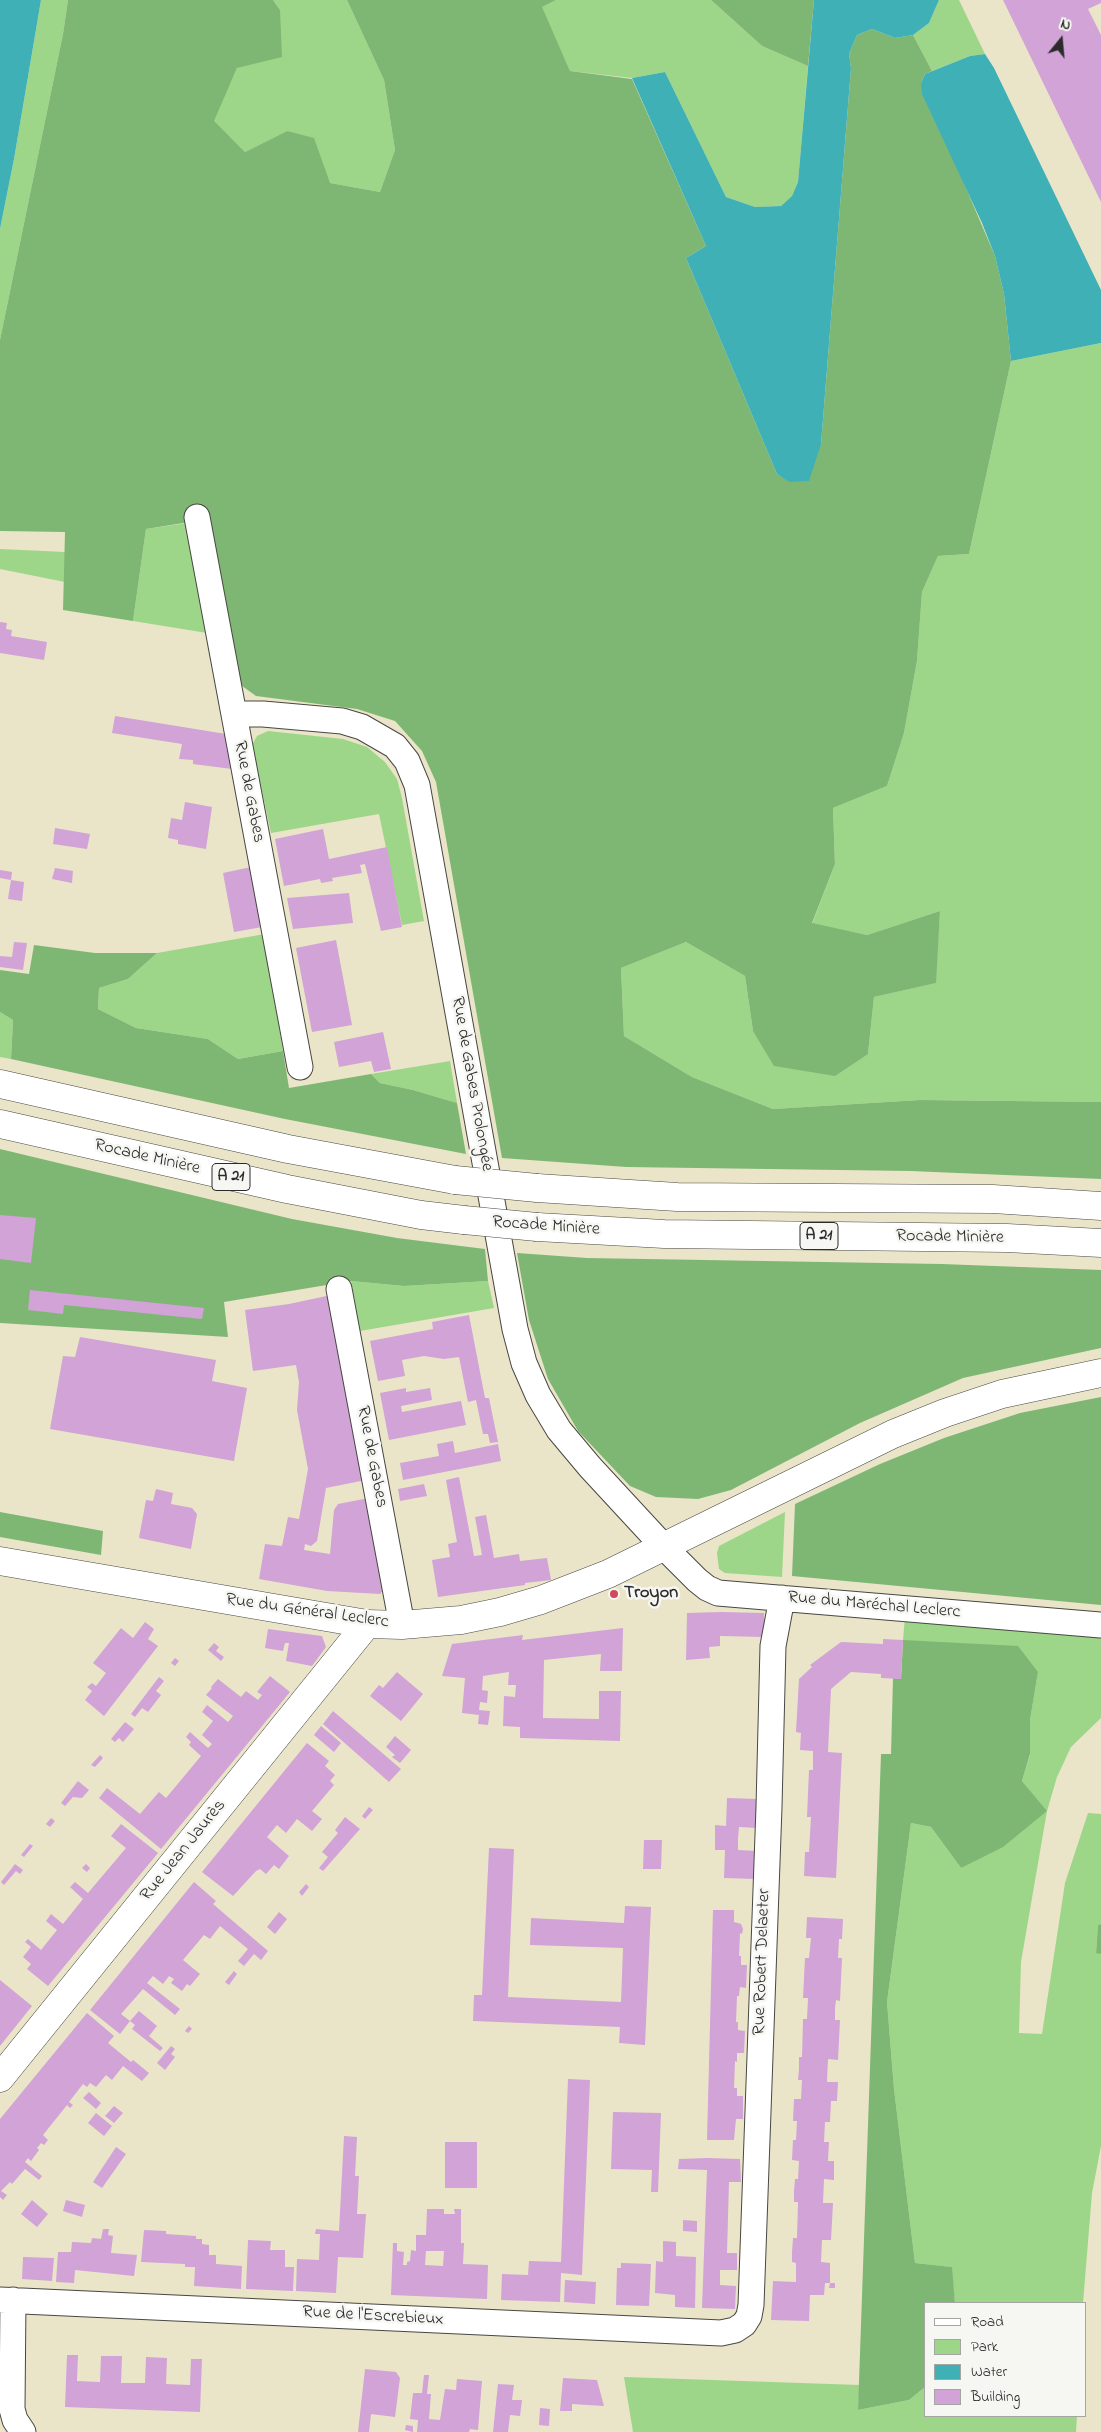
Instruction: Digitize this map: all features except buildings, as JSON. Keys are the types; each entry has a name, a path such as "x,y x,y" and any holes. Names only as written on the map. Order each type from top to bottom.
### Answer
{"main road":[{"name":"A 21","path":"3,1084 288,1149 455,1180 537,1188 678,1197 993,1199 1101,1206"},
{"name":"Rocade Minière","path":"0,1124 287,1189 421,1215 464,1220 537,1227 664,1234 1007,1238 1101,1243"},
{"name":"Rue du Général Leclerc","path":"0,1561 367,1624 402,1625 461,1620 517,1608 608,1574 831,1463 892,1434 945,1413 1002,1394 1101,1373"},
{"name":"Rue Jean Jaurès","path":"0,2078 367,1624"}],"street":[{"name":"Rue de Gabes","path":"197,517 300,1067"},
{"name":"Rue de Gabes Prolongée","path":"234,714 263,714 342,721 376,733 395,746 407,761 417,785 516,1329 524,1363 538,1395 559,1430 590,1467 664,1547"},
{"name":"Rue de Gabes","path":"339,1289 402,1625"},
{"name":"Rue du Maréchal Leclerc","path":"664,1547 707,1588 734,1595 1101,1625"},
{"name":"Rue Robert Delaeter","path":"744,2324 749,2316 751,2305 753,2264 773,1646 782,1598"},
{"name":"Rue de l'Escrebieux","path":"6,2300 721,2333 744,2324"},
{"path":"6,2300 12,2409 14,2420 23,2432"}],"green space":[{"path":"41,0 68,0 63,34 0,340 0,229"},
{"path":"68,0 273,0 280,10 282,57 237,68 214,121 245,152 287,131 314,138 330,183 380,192 395,150 384,80 347,0 556,0 542,7 570,71 632,79 706,246 686,258 777,474 790,482 821,444 851,68 849,54 857,35 872,29 895,38 913,35 932,71 925,74 921,83 995,256 1004,294 1011,361 969,554 938,556 922,592 917,661 904,733 887,786 833,808 835,864 812,923 867,935 940,911 936,983 874,997 868,1054 835,1076 774,1066 753,1031 745,976 686,942 621,968 624,1036 692,1077 773,1109 920,1100 1101,1102 1101,1179 910,1171 626,1167 502,1158 436,782 422,751 395,721 357,709 256,696 238,683 208,519 146,529 133,621 63,610 65,532 0,531 0,340 63,34"},
{"path":"273,0 347,0 384,80 395,150 380,192 330,183 287,131 245,152 213,121 237,68 280,10"},
{"path":"556,0 711,0 762,46 808,66 798,182 792,196 781,206 755,207 726,197 665,72 632,78 570,71 541,7"},
{"path":"711,0 814,0 808,66 762,46"},
{"path":"939,0 959,0 985,54 970,56 932,71 913,35 929,23"},
{"path":"1101,343 1101,1102 920,1100 773,1109 692,1077 624,1036 621,968 686,942 745,976 753,1031 868,1054 874,997 935,983 940,911 867,935 812,924 835,864 833,808 887,786 904,733 917,661 922,592 938,556 969,554 1011,361"},
{"path":"187,523 207,633 133,621 146,529"},
{"path":"0,549 65,552 65,582 0,569"},
{"path":"268,731 343,739 367,747 385,762 397,779 402,798 424,921 402,925 379,814 271,833 252,745 257,736"},
{"path":"265,934 283,1051 238,1059 208,1039 136,1028 98,1009 99,988 128,979 157,953"},
{"path":"34,945 95,953 157,953 128,979 99,988 98,1009 136,1028 208,1039 238,1059 283,1051 289,1088 371,1074 380,1083 413,1090 457,1103 466,1154 285,1119 11,1059 13,1020 0,1012 0,970 29,974"},
{"path":"0,1012 13,1020 11,1059 0,1057"},
{"path":"450,1061 457,1103 413,1090 380,1083 371,1074"},
{"path":"0,1149 292,1219 397,1238 485,1249 488,1281 404,1286 351,1281 224,1302 228,1337 0,1323"},
{"path":"517,1253 587,1258 942,1264 1101,1270 1101,1348 963,1378 860,1423 731,1490 698,1499 656,1497 630,1486 578,1431 548,1379 529,1320"},
{"path":"351,1281 404,1286 488,1281 494,1308 360,1331"},
{"path":"1101,1397 1101,1605 792,1576 795,1504 880,1464 944,1438 1020,1413"},
{"path":"0,1512 103,1531 101,1555 0,1537"},
{"path":"785,1512 782,1577 725,1573 719,1569 717,1553 719,1546"},
{"path":"905,1617 1101,1637 1101,1718 1071,1747 1057,1777 1047,1811 1021,1962 1019,2033 1042,2034 1065,1883 1088,1813 1101,1814 1101,1924 1098,1925 1096,1952 1101,1954 1101,2146 1092,2193 1083,2302 955,2302 951,2267 915,2263 894,2089 887,2002 911,1823 931,1827 961,1868 1046,1811 1022,1781 1030,1755 1030,1720 1038,1672 903,1640"},
{"path":"903,1640 1018,1646 1038,1672 1030,1720 1030,1754 1022,1781 1047,1811 1003,1847 961,1868 931,1827 911,1823 887,2002 894,2089 915,2263 952,2267 955,2302 924,2302 924,2388 909,2400 858,2410 881,1754 891,1754 893,1678 901,1679"},
{"path":"1101,1924 1101,1954 1096,1953 1098,1925"},
{"path":"624,2377 860,2385 858,2410 909,2400 924,2388 924,2417 1077,2417 1076,2432 633,2432"}],"water":[{"path":"0,0 41,0 0,229"},
{"path":"814,0 939,0 929,23 913,35 895,38 872,29 857,35 849,54 851,68 821,444 809,481 789,482 777,474 686,258 706,246 632,78 665,72 726,197 755,207 781,206 792,196 798,182"},
{"path":"985,54 994,68 1101,290 1101,343 1011,361 1004,294 995,256 982,223 922,94 921,83 925,74 970,56"}],"place":[{"name":"Troyon","path":"614,1594"}]}
